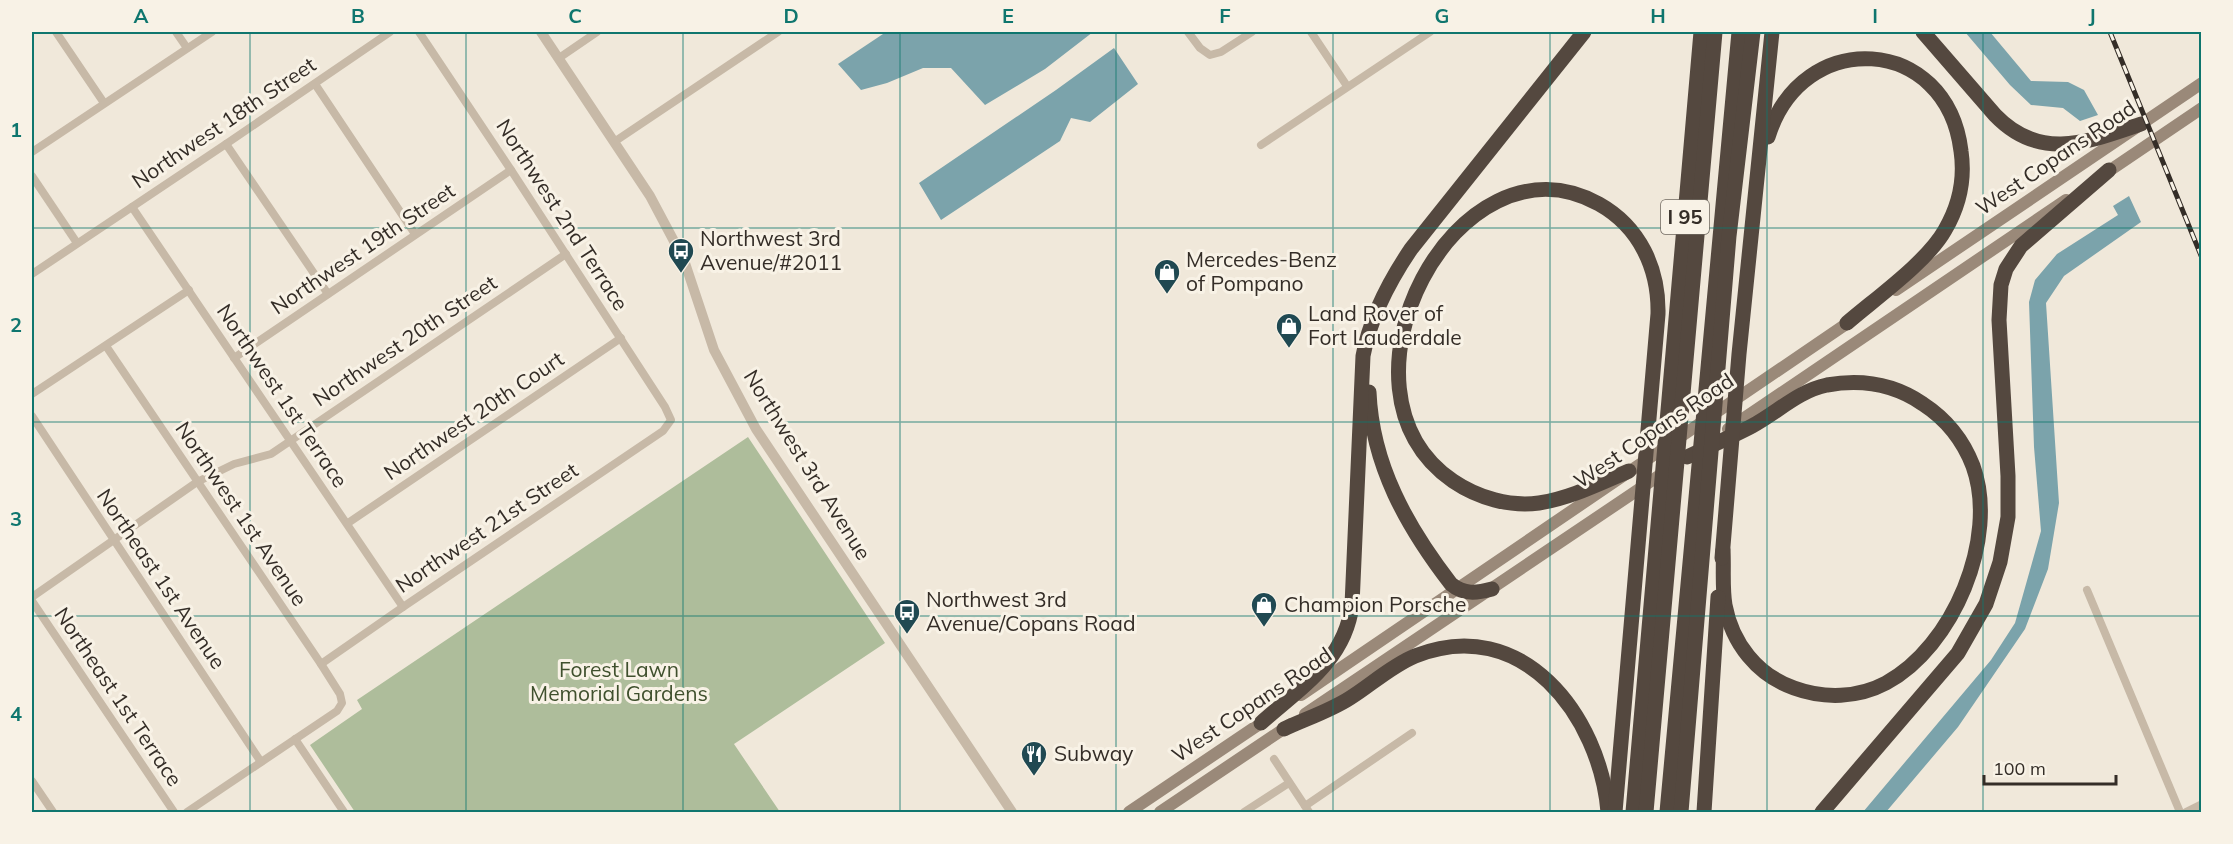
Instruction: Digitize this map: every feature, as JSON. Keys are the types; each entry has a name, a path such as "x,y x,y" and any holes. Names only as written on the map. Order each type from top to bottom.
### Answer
{"highway":[{"path":"1261,723 1329,661 1343,640 1349,623 1352,605 1363,356 1370,328 1402,262 1421,235 1584,32"},
{"name":"I 95","path":"1633,813 1701,32"},
{"path":"1646,813 1715,32"},
{"path":"1667,813 1739,32"},
{"name":"I 95","path":"1680,813 1730,236 1753,32"},
{"path":"1704,813 1728,472 1772,32"},
{"path":"1923,32 1995,115 2008,127 2023,136 2046,143 2067,145 2092,141 2141,124"},
{"path":"1758,172 1773,121 1783,102 1804,79 1829,65 1865,58 1895,63 1920,76 1944,99 1958,133 1962,161 1960,190 1953,216 1926,255 1847,323"},
{"path":"1822,813 1958,653 1986,604 2000,562 2008,518 2008,476 1999,320 2001,285 2006,269 2021,246 2109,170"},
{"path":"1615,813 1659,314 1658,294 1654,274 1638,239 1613,213 1588,199 1549,190 1530,191 1501,199 1468,220 1445,245 1414,300 1402,338 1398,369 1399,398 1405,419 1419,447 1439,470 1456,483 1484,497 1514,503 1557,499 1629,471"},
{"path":"1387,292 1374,337 1369,371 1371,420 1378,453 1403,513 1448,581 1457,589 1472,593 1492,589"},
{"path":"1687,457 1754,425 1805,392 1832,384 1860,382 1900,391 1929,408 1952,429 1973,466 1980,498 1980,523 1972,563 1959,599 1938,634 1917,659 1893,678 1868,690 1838,695 1808,693 1779,682 1759,668 1742,648 1729,620 1722,550"},
{"path":"1284,729 1348,700 1414,656 1450,647 1470,647 1499,652 1527,664 1542,675 1569,704 1586,731 1597,758 1608,813"}],"main road":[{"name":"West Copans Road","path":"1129,813 2202,83"},
{"name":"West Copans Road","path":"1160,813 2202,108"}],"street":[{"path":"56,32 104,103"},
{"path":"176,32 187,48"},
{"path":"32,152 212,32"},
{"name":"Northwest 18th Street","path":"32,274 390,32"},
{"name":"Northwest 2nd Terrace","path":"419,32 621,338 671,420"},
{"name":"Northwest 3rd Avenue","path":"541,32 650,196 684,260 714,350 756,429 1012,813"},
{"path":"559,58 597,32"},
{"path":"614,142 778,32"},
{"path":"1188,32 1200,48 1210,55 1221,52 1252,32"},
{"path":"1311,32 1347,86"},
{"path":"1261,145 1430,32"},
{"path":"315,84 415,234"},
{"path":"226,144 328,294"},
{"name":"Northwest 19th Street","path":"234,358 511,170"},
{"path":"32,176 77,243"},
{"name":"Northwest 1st Terrace","path":"132,207 289,441 348,523 402,607"},
{"name":"Northwest 20th Street","path":"32,599 197,482 234,464 271,454 566,254"},
{"path":"32,394 189,290"},
{"name":"Northwest 20th Court","path":"348,523 621,338"},
{"name":"Northwest 1st Avenue","path":"106,346 340,694 342,703 337,711 295,739"},
{"name":"Northeast 1st Avenue","path":"32,416 261,762"},
{"name":"Northwest 21st Street","path":"321,664 663,431 671,420"},
{"path":"2087,590 2180,813"},
{"name":"Northeast 1st Terrace","path":"32,599 174,813"},
{"path":"1274,759 1307,809 1412,733"},
{"path":"187,813 295,739 344,813"},
{"path":"32,781 52,813"},
{"path":"1244,813 1289,783"},
{"path":"2186,813 2202,804"}],"green space":[{"name":"Forest Lawn Memorial Gardens","path":"748,437 885,643 734,744 780,812 355,812 310,745 362,709 357,700"}],"water":[{"path":"886,32 1093,32 1045,69 985,105 951,68 923,68 887,83 861,90 838,64"},
{"path":"1965,32 1990,32 2031,81 2068,82 2084,90 2098,115 2080,121 2063,108 2031,105 2010,85"},
{"path":"1114,48 1138,84 1090,122 1071,118 1060,141 941,220 919,183"},
{"path":"2129,196 2141,222 2064,276 2046,303 2059,503 2048,569 2025,629 1958,727 1886,812 1863,812 1991,660 2015,623 2041,531 2034,447 2029,302 2035,280 2057,254 2118,215 2113,206"}],"railway":[{"path":"2110,32 2202,258"}],"place":[{"name":"Northwest 3rd Avenue/#2011","path":"681,274"},
{"name":"Mercedes-Benz of Pompano","path":"1167,295"},
{"name":"Land Rover of Fort Lauderdale","path":"1289,349"},
{"name":"Champion Porsche","path":"1264,628"},
{"name":"Northwest 3rd Avenue/Copans Road","path":"907,635"},
{"name":"Subway","path":"1034,777"}]}
